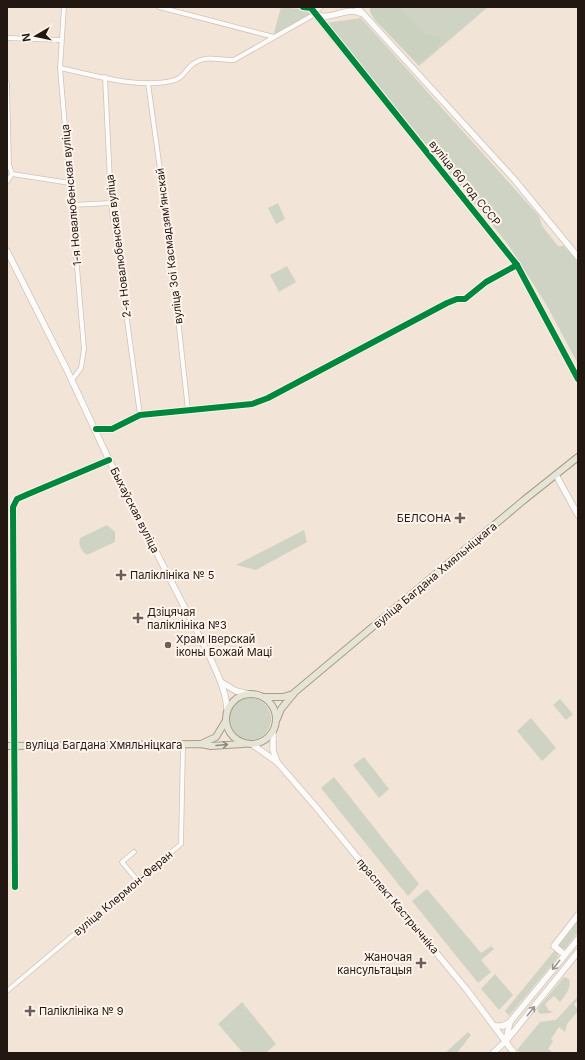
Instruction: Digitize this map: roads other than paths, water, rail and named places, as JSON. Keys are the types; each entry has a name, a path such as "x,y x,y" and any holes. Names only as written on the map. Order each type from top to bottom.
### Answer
{"main road":[{"path":"320,7 316,10 315,14 322,17 354,8 361,13 513,178 578,257"},
{"name":"вуліца 60 год СССР","path":"315,14 517,265 578,379"},
{"name":"Быхаўская вуліца","path":"7,251 96,429 109,460 221,682 227,702 227,709"},
{"name":"вуліца Багдана Хмяльніцкага","path":"277,719 281,709 293,694 524,500 578,457"},
{"path":"556,475 578,515"},
{"path":"221,682 236,691 249,694 283,697 293,694"},
{"path":"249,694 240,696 232,702 227,709 226,722 228,731 234,739 243,744 253,745 264,741 273,732 277,719 275,710 270,702 263,696"},
{"name":"вуліца Багдана Хмяльніцкага","path":"201,744 216,737 226,722"},
{"name":"праспект Кастрычніка","path":"273,732 273,750 277,762"},
{"name":"вуліца Багдана Хмяльніцкага","path":"7,746 201,744 211,746 243,744"},
{"name":"праспект Кастрычніка","path":"253,745 277,762 404,913 495,1026 514,1053"},
{"path":"565,955 554,946 578,915"},
{"path":"495,1026 503,1026 510,1022 578,938"},
{"path":"493,1053 506,1041 578,952"},
{"path":"506,1041 510,1022"}],"street":[{"name":"1-я Новалюбенская вуліца","path":"64,7 60,40 60,68 84,349 82,368 72,380"},
{"path":"159,7 274,37"},
{"path":"60,68 148,83 177,80 185,74 192,64 210,58 234,60 315,14 311,8 303,7"},
{"path":"7,38 60,40"},
{"name":"2-я Новалюбенская вуліца","path":"105,76 111,202 140,415"},
{"path":"7,83 9,164 12,174 7,182"},
{"name":"вуліца Зоі Касмадзямʼянскай","path":"148,83 168,226 188,410"},
{"path":"12,174 70,183"},
{"path":"72,205 111,202"},
{"path":"96,429 112,429 140,415 252,404 268,398 447,303 457,299 465,299 486,282 517,265"},
{"path":"15,887 13,506 16,499 109,460"},
{"path":"7,533 13,533"},
{"name":"вуліца Клермон-Феран","path":"7,991 181,844 182,745"},
{"path":"134,852 122,862 137,880"}],"place":[{"name":"БЕЛСОНА","path":"460,518"},
{"name":"Паліклініка № 5","path":"121,575"},
{"name":"Дзіцячая паліклініка №3","path":"138,618"},
{"name":"Храм Іверскай іконы Божай Маці","path":"168,645"},
{"name":"Жаночая кансультацыя","path":"421,963"},
{"name":"Паліклініка № 9","path":"30,1011"}]}
